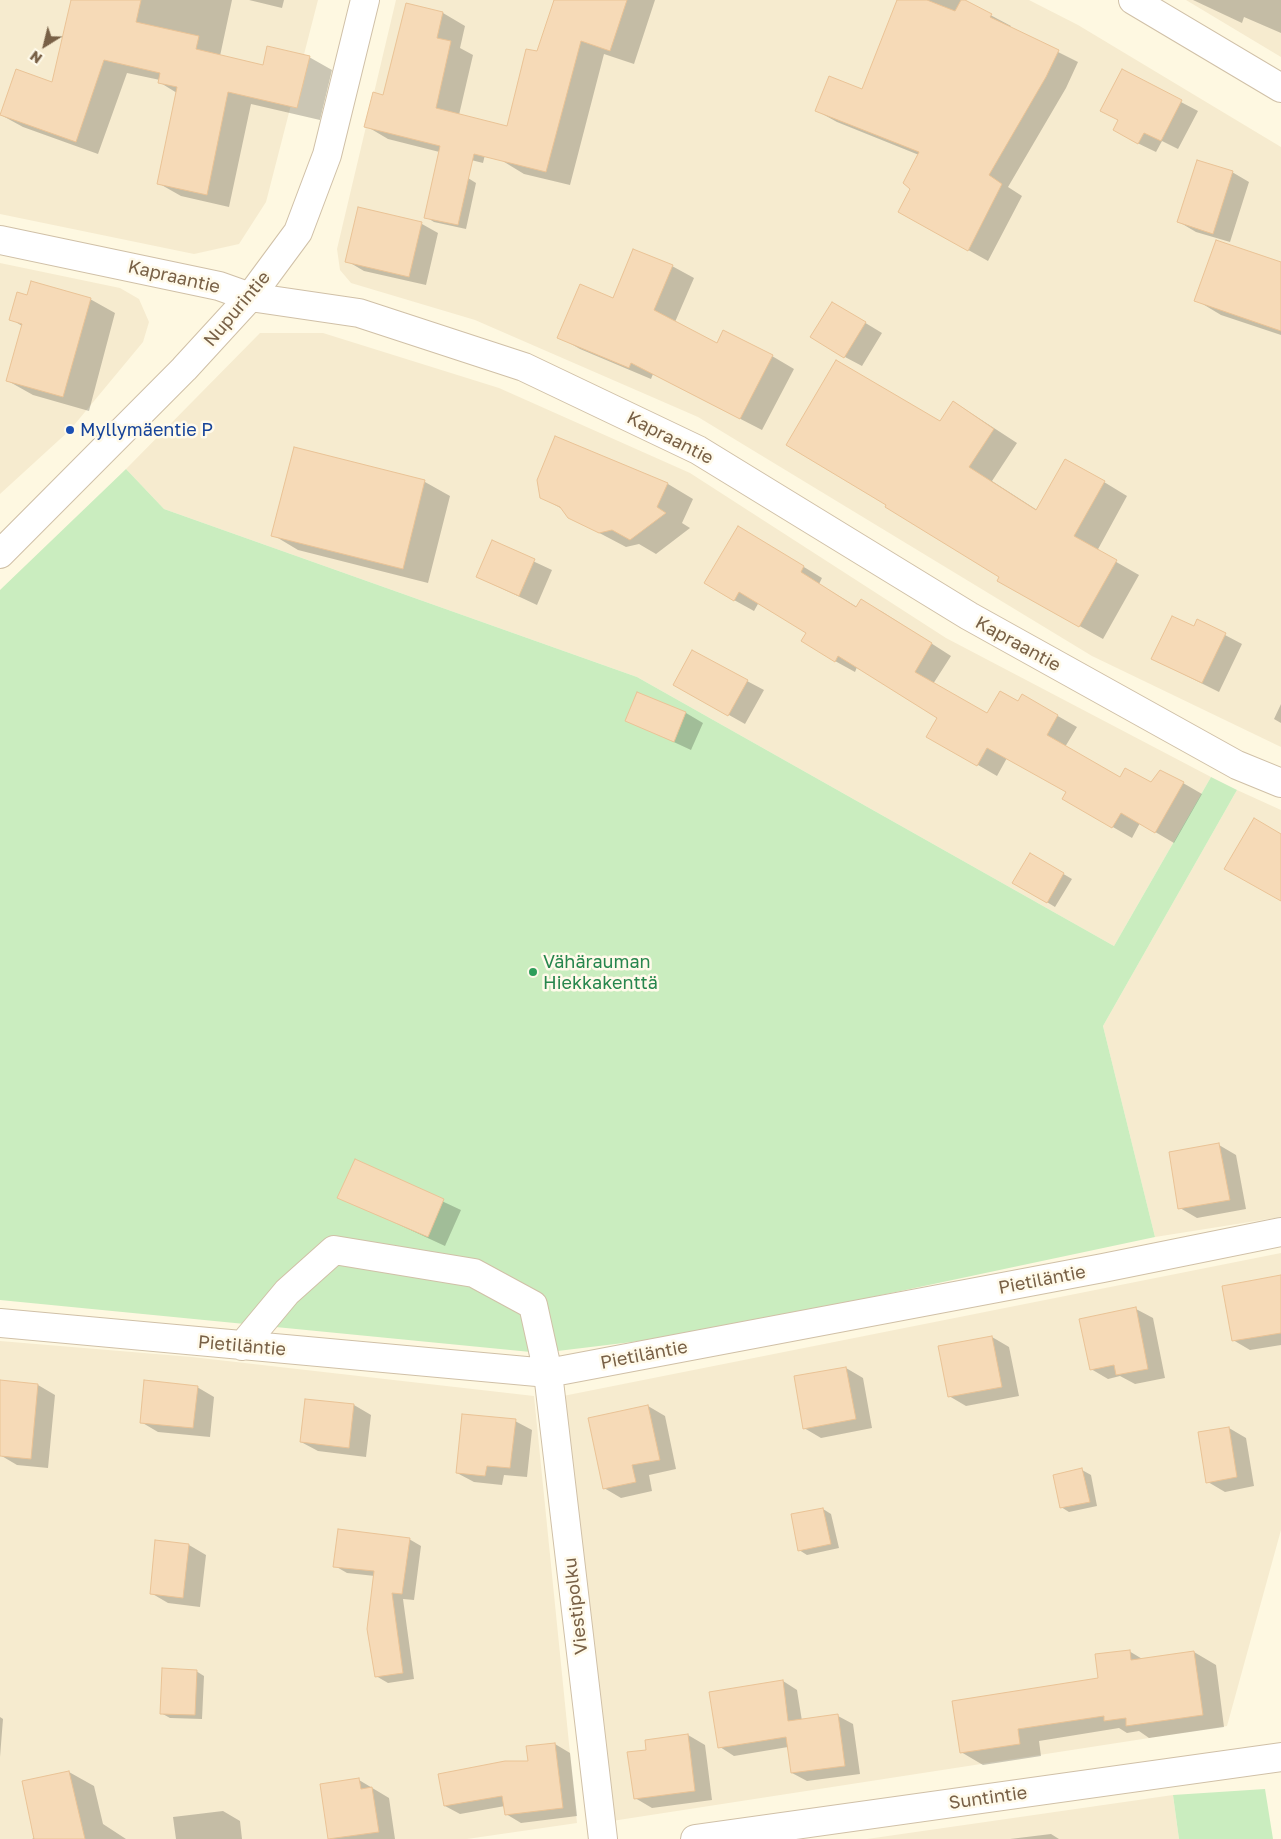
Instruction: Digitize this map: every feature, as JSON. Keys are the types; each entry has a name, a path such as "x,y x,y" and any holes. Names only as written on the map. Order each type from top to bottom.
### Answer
{"street":[{"name":"Nupurintie","path":"0,554 184,369 250,297 298,232 327,155 365,0"},
{"path":"1133,0 1281,88"},
{"name":"Kapraantie","path":"0,240 219,286 250,297 359,313 524,367 698,450 968,616 1238,765 1281,783"},
{"name":"Pietiläntie","path":"0,1323 548,1373 1104,1268 1281,1232"},
{"name":"Viestipolku","path":"242,1346 287,1292 334,1250 474,1272 533,1305 548,1373 603,1839"},
{"name":"Suntintie","path":"695,1839 1281,1757"}],"shaded area":[{"path":"0,0 318,0 266,202 239,244 194,254 0,214"},
{"path":"396,0 1029,0 1078,25 1281,147 1281,747 1092,656 698,417 475,320 351,283 340,270 337,249"},
{"path":"1186,0 1281,0 1281,57"},
{"path":"0,263 120,288 139,299 149,322 143,342 70,430 0,494"},
{"path":"260,333 323,333 499,388 690,473 946,638 1211,777 1114,946 637,677 164,509 126,469"},
{"path":"1237,790 1281,810 1281,1217 1155,1237 1103,1026"},
{"path":"1281,1253 1281,1530 1227,1726 612,1821 563,1396"},
{"path":"0,1341 192,1357 534,1396 577,1823 467,1839 0,1839"},
{"path":"1173,1795 1179,1839 867,1839"}],"green space":[{"path":"126,469 164,509 637,677 1114,946 1211,777 1237,790 1103,1026 1155,1237 698,1334 541,1353 0,1300 0,590"},
{"path":"1265,1789 1273,1839 1179,1839 1173,1795"}],"building":[{"path":"71,0 141,0 136,22 199,36 196,49 263,65 267,46 310,56 297,108 228,92 207,195 157,184 177,87 158,83 160,73 104,60 76,142 0,115 16,69 52,82"},
{"path":"554,0 627,0 610,51 581,41 546,172 474,154 458,225 424,218 440,146 364,127 373,92 383,95 406,3 443,12 437,38 451,41 436,108 507,126 526,49 537,51"},
{"path":"897,0 927,0 955,11 961,0 965,0 992,14 990,17 1059,50 1046,77 989,175 1002,184 968,251 898,212 910,189 903,183 919,152 815,111 829,76 862,89"},
{"path":"1122,69 1182,100 1161,141 1144,133 1138,144 1113,130 1118,120 1100,111"},
{"path":"1197,160 1233,171 1213,234 1177,222"},
{"path":"358,207 422,222 409,277 345,262"},
{"path":"1216,240 1281,262 1281,331 1194,301"},
{"path":"633,249 673,265 654,310 717,343 723,330 773,355 740,419 631,363 629,368 557,338 580,284 613,298"},
{"path":"31,281 91,298 63,397 6,381 22,324 9,320 17,292 27,295"},
{"path":"832,302 866,322 844,358 810,337"},
{"path":"836,360 940,421 953,401 994,429 969,467 1036,510 1065,459 1105,481 1074,536 1117,560 1079,627 997,581 999,577 885,507 886,505 786,445"},
{"path":"555,436 668,483 657,507 666,513 630,540 612,530 599,533 568,518 560,507 540,498 537,480"},
{"path":"294,447 425,480 403,569 271,536"},
{"path":"738,526 804,566 801,572 856,607 861,599 932,643 915,672 987,713 1000,691 1018,701 1022,694 1058,715 1047,735 1120,777 1125,768 1151,782 1160,770 1184,782 1155,833 1121,813 1112,828 1062,799 1066,792 987,748 977,766 926,737 937,718 838,656 835,662 801,641 806,633 739,592 734,601 704,583"},
{"path":"492,540 535,559 519,596 476,577"},
{"path":"1172,616 1194,626 1197,619 1226,633 1202,683 1151,659"},
{"path":"692,650 748,680 728,716 673,685"},
{"path":"637,692 686,712 674,742 625,721"},
{"path":"1254,818 1281,834 1281,901 1224,869"},
{"path":"1030,853 1064,873 1047,903 1012,883"},
{"path":"1219,1143 1230,1200 1178,1209 1169,1152"},
{"path":"355,1159 444,1199 428,1237 337,1198"},
{"path":"1281,1275 1281,1333 1232,1341 1222,1286"},
{"path":"1136,1307 1148,1369 1116,1375 1114,1365 1090,1370 1079,1319"},
{"path":"992,1336 1002,1387 948,1397 938,1346"},
{"path":"846,1367 856,1419 803,1429 794,1376"},
{"path":"0,1380 38,1384 31,1459 0,1456"},
{"path":"144,1380 198,1386 193,1428 140,1423"},
{"path":"305,1399 354,1404 349,1448 300,1442"},
{"path":"648,1405 660,1460 632,1465 636,1482 603,1489 588,1418"},
{"path":"462,1414 516,1419 510,1468 487,1466 485,1476 456,1473"},
{"path":"1229,1427 1237,1477 1206,1483 1198,1432"},
{"path":"1082,1468 1090,1502 1060,1508 1053,1475"},
{"path":"823,1508 831,1544 798,1551 791,1514"},
{"path":"338,1529 410,1538 402,1594 392,1593 403,1673 375,1677 367,1629 374,1571 333,1567"},
{"path":"155,1540 189,1544 183,1598 150,1594"},
{"path":"1130,1650 1131,1660 1194,1651 1203,1715 1126,1726 1126,1718 1104,1721 1104,1716 1018,1729 1020,1744 960,1753 952,1701 1098,1678 1095,1654"},
{"path":"162,1668 197,1670 195,1715 160,1714"},
{"path":"783,1680 788,1721 838,1714 845,1766 791,1773 786,1737 718,1748 709,1692"},
{"path":"688,1734 695,1791 634,1799 627,1752 646,1750 645,1740"},
{"path":"555,1743 563,1808 505,1815 502,1796 444,1806 438,1774 505,1761 528,1761 526,1746"},
{"path":"69,1771 85,1839 34,1839 22,1781"},
{"path":"359,1778 361,1789 372,1787 379,1832 328,1839 320,1784"}],"place":[{"name":"Myllymäentie P","path":"70,430"},
{"name":"Vähärauman Hiekkakenttä","path":"533,972"}]}
